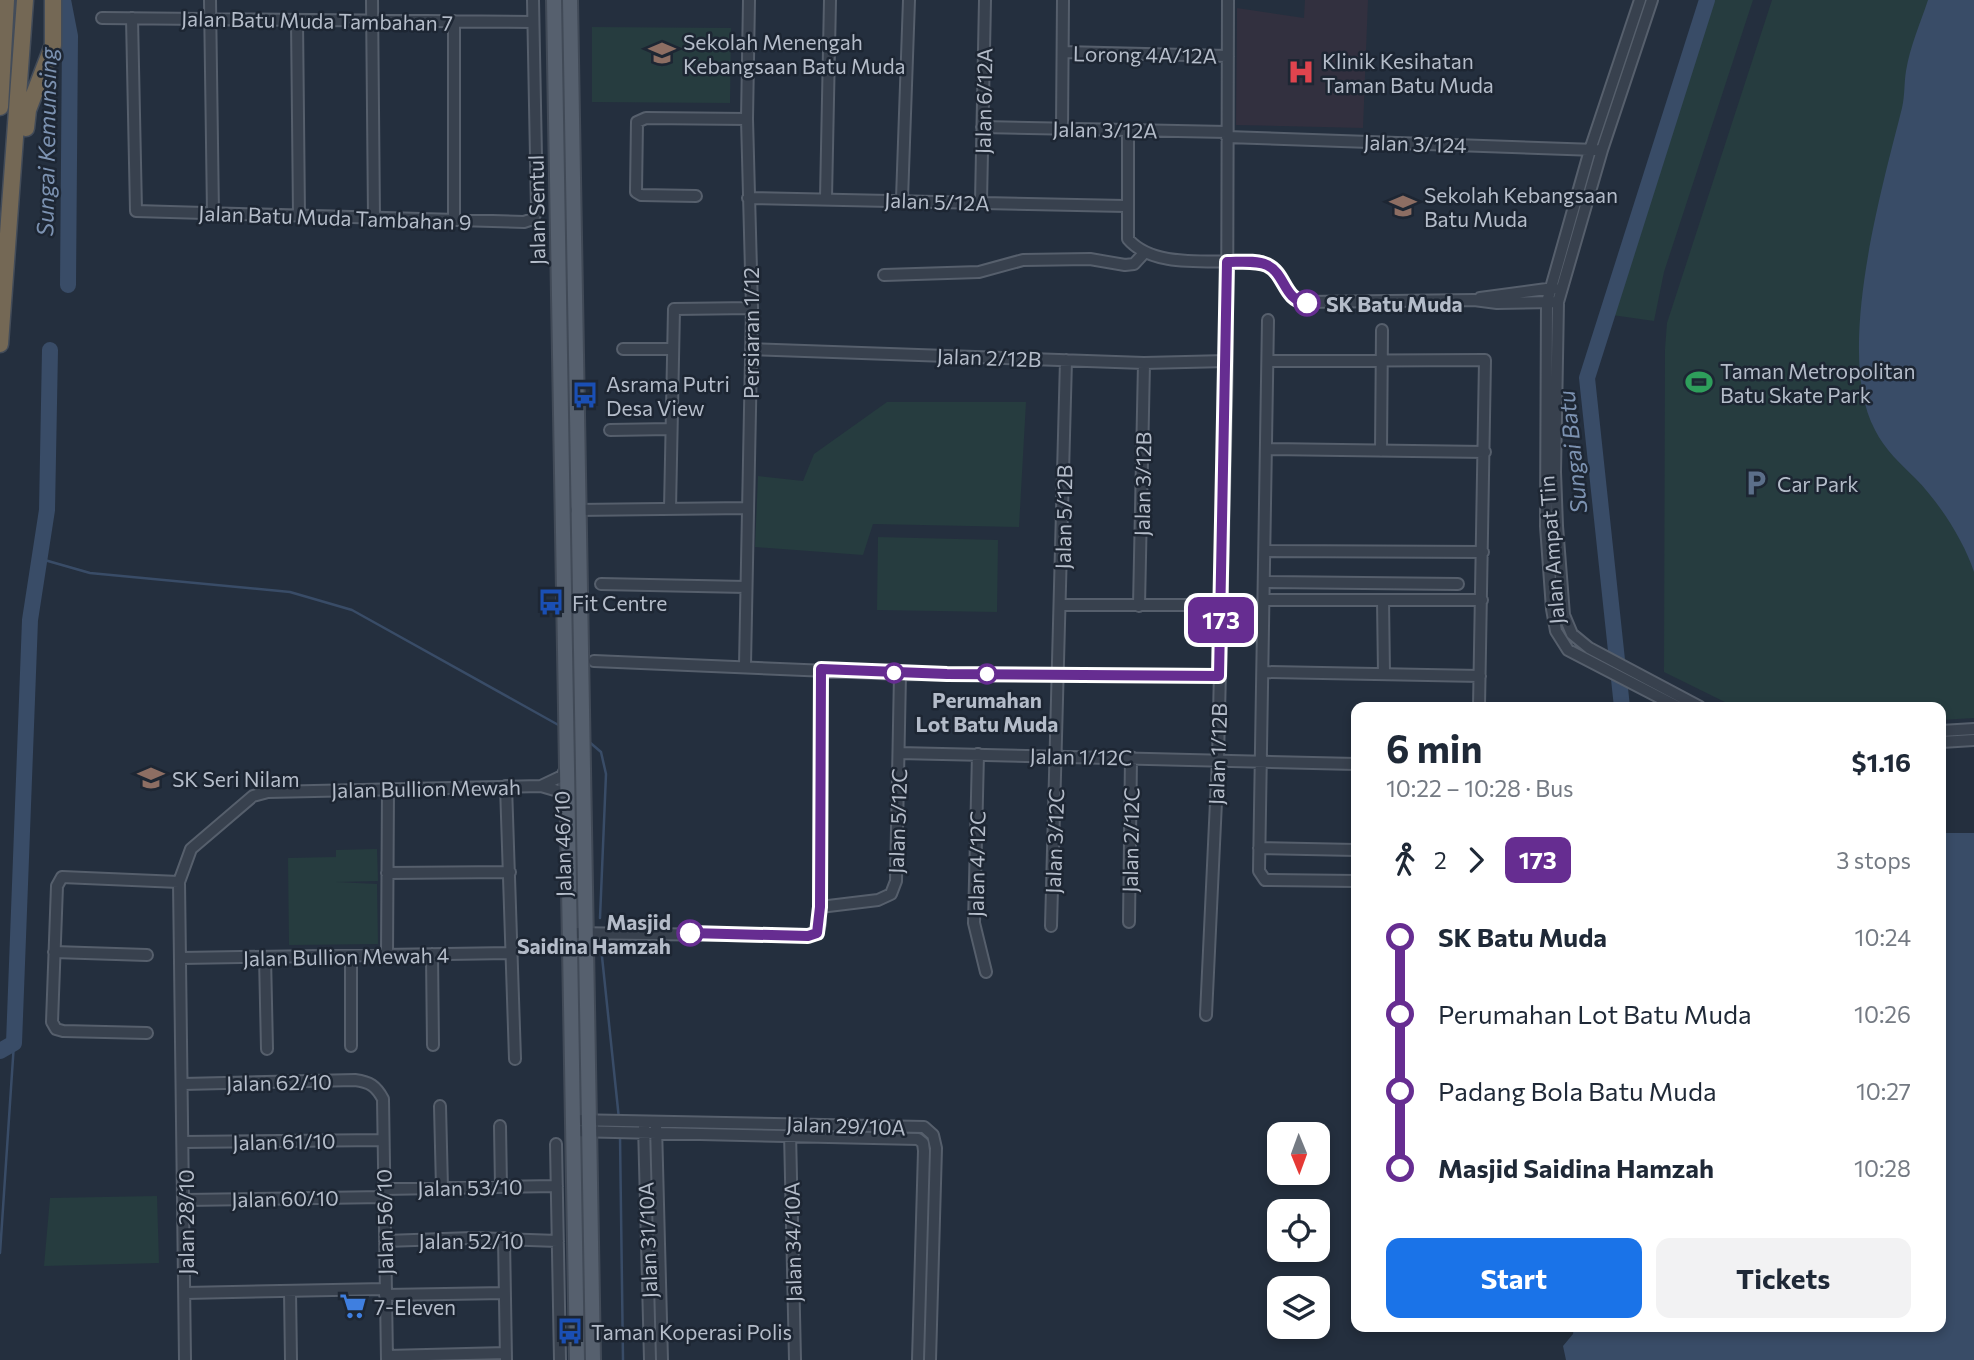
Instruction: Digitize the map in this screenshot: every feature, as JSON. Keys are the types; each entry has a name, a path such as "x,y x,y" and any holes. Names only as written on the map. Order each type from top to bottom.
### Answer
{"highway":[{"path":"0,107 6,0"},
{"path":"0,344 25,0"},
{"path":"3,311 28,110 53,45 53,0"}],"main road":[{"name":"Jalan Sentul","path":"570,0 574,369"},
{"name":"Jalan Sentul","path":"554,4 560,411"},
{"name":"Jalan 46/10","path":"574,369 593,1360"},
{"name":"Jalan 46/10","path":"560,411 577,1360"}],"street":[{"path":"210,0 214,214"},
{"path":"372,0 374,218"},
{"path":"533,0 533,22"},
{"name":"Persiaran 1/12","path":"745,665 752,309 747,119 749,0"},
{"path":"826,198 830,0"},
{"path":"902,199 909,0"},
{"name":"Jalan 6/12A","path":"981,202 985,0"},
{"path":"1062,128 1063,0"},
{"name":"Jalan 1/12B","path":"1206,1015 1218,759 1227,361 1228,0"},
{"name":"Jalan Ampat Tin","path":"1640,0 1590,150 1553,302 1544,473 1552,609 1562,643 1688,702"},
{"name":"Jalan Ampat Tin","path":"1556,288 1652,0"},
{"name":"Jalan Batu Muda Tambahan 7","path":"102,18 533,22"},
{"name":"Jalan Batu Muda Tambahan 9","path":"132,18 136,211 524,222 533,219 537,204 533,22"},
{"path":"297,20 299,216"},
{"path":"454,21 454,220"},
{"name":"Lorong 4A/12A","path":"1063,52 1228,56"},
{"path":"696,195 641,195 636,192 637,122 646,118 747,119"},
{"name":"Jalan 3/12A","path":"982,127 1227,133"},
{"path":"1128,130 1125,206 1128,239 1145,253 1178,260 1257,262 1271,267 1290,295 1303,302 1474,300 1556,288"},
{"name":"Jalan 3/124","path":"1227,133 1602,150"},
{"name":"Jalan 5/12A","path":"748,198 902,199 1125,206"},
{"path":"884,275 979,272 1023,260 1090,259 1125,265 1134,264 1145,253"},
{"path":"1474,300 1497,303 1553,302"},
{"path":"670,509 674,309 752,309"},
{"path":"1268,320 1263,761 1259,848 1261,877 1265,880 1351,881"},
{"path":"1381,451 1382,330"},
{"path":"623,349 673,349"},
{"name":"Jalan 2/12B","path":"751,349 1144,363 1227,361"},
{"name":"Jalan 5/12B","path":"1060,674 1066,360"},
{"path":"1268,361 1485,360 1479,702"},
{"name":"Jalan 3/12B","path":"1139,606 1144,363"},
{"path":"610,430 671,429"},
{"path":"1266,449 1485,452"},
{"path":"576,510 747,508"},
{"path":"1265,551 1483,552"},
{"path":"1265,582 1458,584"},
{"path":"1367,600 1368,583"},
{"path":"601,584 746,587"},
{"path":"1265,600 1482,600"},
{"path":"1383,600 1384,674"},
{"path":"1061,605 1221,605"},
{"path":"594,662 745,665 900,674 1219,676"},
{"path":"569,933 808,936 818,929 821,669"},
{"path":"1264,672 1480,676"},
{"name":"Jalan 5/12C","path":"820,907 878,900 891,894 896,881 900,674"},
{"name":"Jalan 3/12C","path":"1051,926 1060,674"},
{"name":"Jalan Ampat Tin","path":"1649,686 1671,702"},
{"path":"1946,731 1974,729"},
{"path":"1946,742 1974,740"},
{"name":"Jalan 1/12C","path":"899,752 1351,764"},
{"name":"Jalan 4/12C","path":"978,754 974,923 986,972"},
{"name":"Jalan 2/12C","path":"1129,922 1132,757"},
{"name":"Jalan Bullion Mewah","path":"541,786 562,776 566,768"},
{"path":"506,786 515,1059"},
{"name":"Jalan Bullion Mewah","path":"183,1084 179,881 191,849 253,796 268,792 541,786 558,792 566,802"},
{"path":"387,789 387,955"},
{"path":"1259,848 1351,850"},
{"path":"387,873 510,872"},
{"path":"147,1033 63,1031 52,1023 57,886 62,877 179,881"},
{"path":"54,952 147,955"},
{"name":"Jalan Bullion Mewah 4","path":"181,958 512,953"},
{"path":"432,954 433,1045"},
{"path":"351,956 352,1046"},
{"path":"265,957 267,1049"},
{"name":"Jalan 62/10","path":"183,1084 355,1080 374,1086"},
{"name":"Jalan 28/10","path":"183,1084 186,1360"},
{"name":"Jalan 56/10","path":"374,1086 383,1099 387,1358"},
{"path":"440,1106 442,1188"},
{"name":"Jalan 29/10A","path":"656,1126 789,1124 924,1128 933,1135 936,1147 930,1360"},
{"name":"Jalan 34/10A","path":"789,1124 795,1360"},
{"name":"Jalan 29/10A","path":"572,1126 644,1125 790,1136 918,1139 923,1143 918,1360"},
{"name":"Jalan 31/10A","path":"644,1125 650,1360"},
{"path":"500,1126 501,1187"},
{"name":"Jalan 31/10A","path":"656,1126 662,1360"},
{"name":"Jalan 61/10","path":"184,1142 383,1140"},
{"path":"556,1144 560,1360"},
{"name":"Jalan 53/10","path":"384,1193 442,1188 557,1186"},
{"name":"Jalan 60/10","path":"186,1200 384,1193"},
{"path":"387,1358 506,1357 504,1238"},
{"name":"Jalan 52/10","path":"384,1241 504,1238 558,1241"},
{"path":"290,1291 291,1360"},
{"path":"186,1293 505,1293"}],"shaded area":[{"name":"Klinik Kesihatan Taman Batu Muda","path":"1305,0 1368,0 1363,128 1236,125 1237,8 1304,18"}],"green space":[{"path":"1714,0 1753,0 1664,272 1654,321 1612,315"},
{"path":"1772,0 1974,0 1974,718 1946,720 1946,702 1725,702 1664,672 1667,323"},
{"name":"Sekolah Menengah Kebangsaan Batu Muda","path":"592,27 731,28 730,103 592,102"},
{"path":"887,402 1026,402 1019,527 873,524 863,555 755,547 758,476 803,481 814,454"},
{"path":"878,537 998,540 997,612 877,610"},
{"path":"377,849 378,881 336,882 377,884 378,944 289,945 288,858 336,857 336,850"},
{"path":"157,1196 159,1263 44,1266 50,1198"}],"water":[{"path":"1928,0 1974,0 1974,572 1964,548 1942,510 1888,450 1875,430 1864,398 1859,359 1860,316 1874,225 1902,108 1908,62"},
{"path":"1946,833 1974,833 1974,1360 1566,1360 1563,1346 1573,1334 1946,1332"}],"waterway":[{"name":"Sungai Kemunsing","path":"63,0 70,36 68,285"},
{"name":"Sungai Batu","path":"1621,702 1587,378 1707,0"},
{"name":"Sungai Kemunsing","path":"0,1051 14,1043 30,620 47,510 50,350"},
{"path":"41,559 90,573 290,592 352,610 562,727"},
{"path":"587,740 601,752 606,774 600,918"},
{"path":"601,947 619,1119"},
{"path":"0,1253 14,1043"},
{"path":"620,1136 623,1360"}],"bus line":[{"name":"173","path":"690,933 813,936 817,933 820,924 821,669 900,674 1219,676 1227,262 1257,262 1271,267 1293,298 1307,303"}],"place":[{"name":"Sekolah Menengah Kebangsaan Batu Muda","path":"662,53"},
{"name":"Klinik Kesihatan Taman Batu Muda","path":"1301,72"},
{"name":"Sekolah Kebangsaan Batu Muda","path":"1403,206"},
{"name":"SK Batu Muda","path":"1307,303"},
{"name":"Taman Metropolitan Batu Skate Park","path":"1699,382"},
{"name":"Asrama Putri Desa View","path":"585,395"},
{"name":"Car Park","path":"1756,483"},
{"name":"Fit Centre","path":"551,602"},
{"name":"Perumahan Lot Batu Muda","path":"987,674"},
{"name":"SK Seri Nilam","path":"151,778"},
{"name":"Masjid Saidina Hamzah","path":"690,933"},
{"name":"7-Eleven","path":"353,1306"},
{"name":"Taman Koperasi Polis","path":"570,1331"}]}
